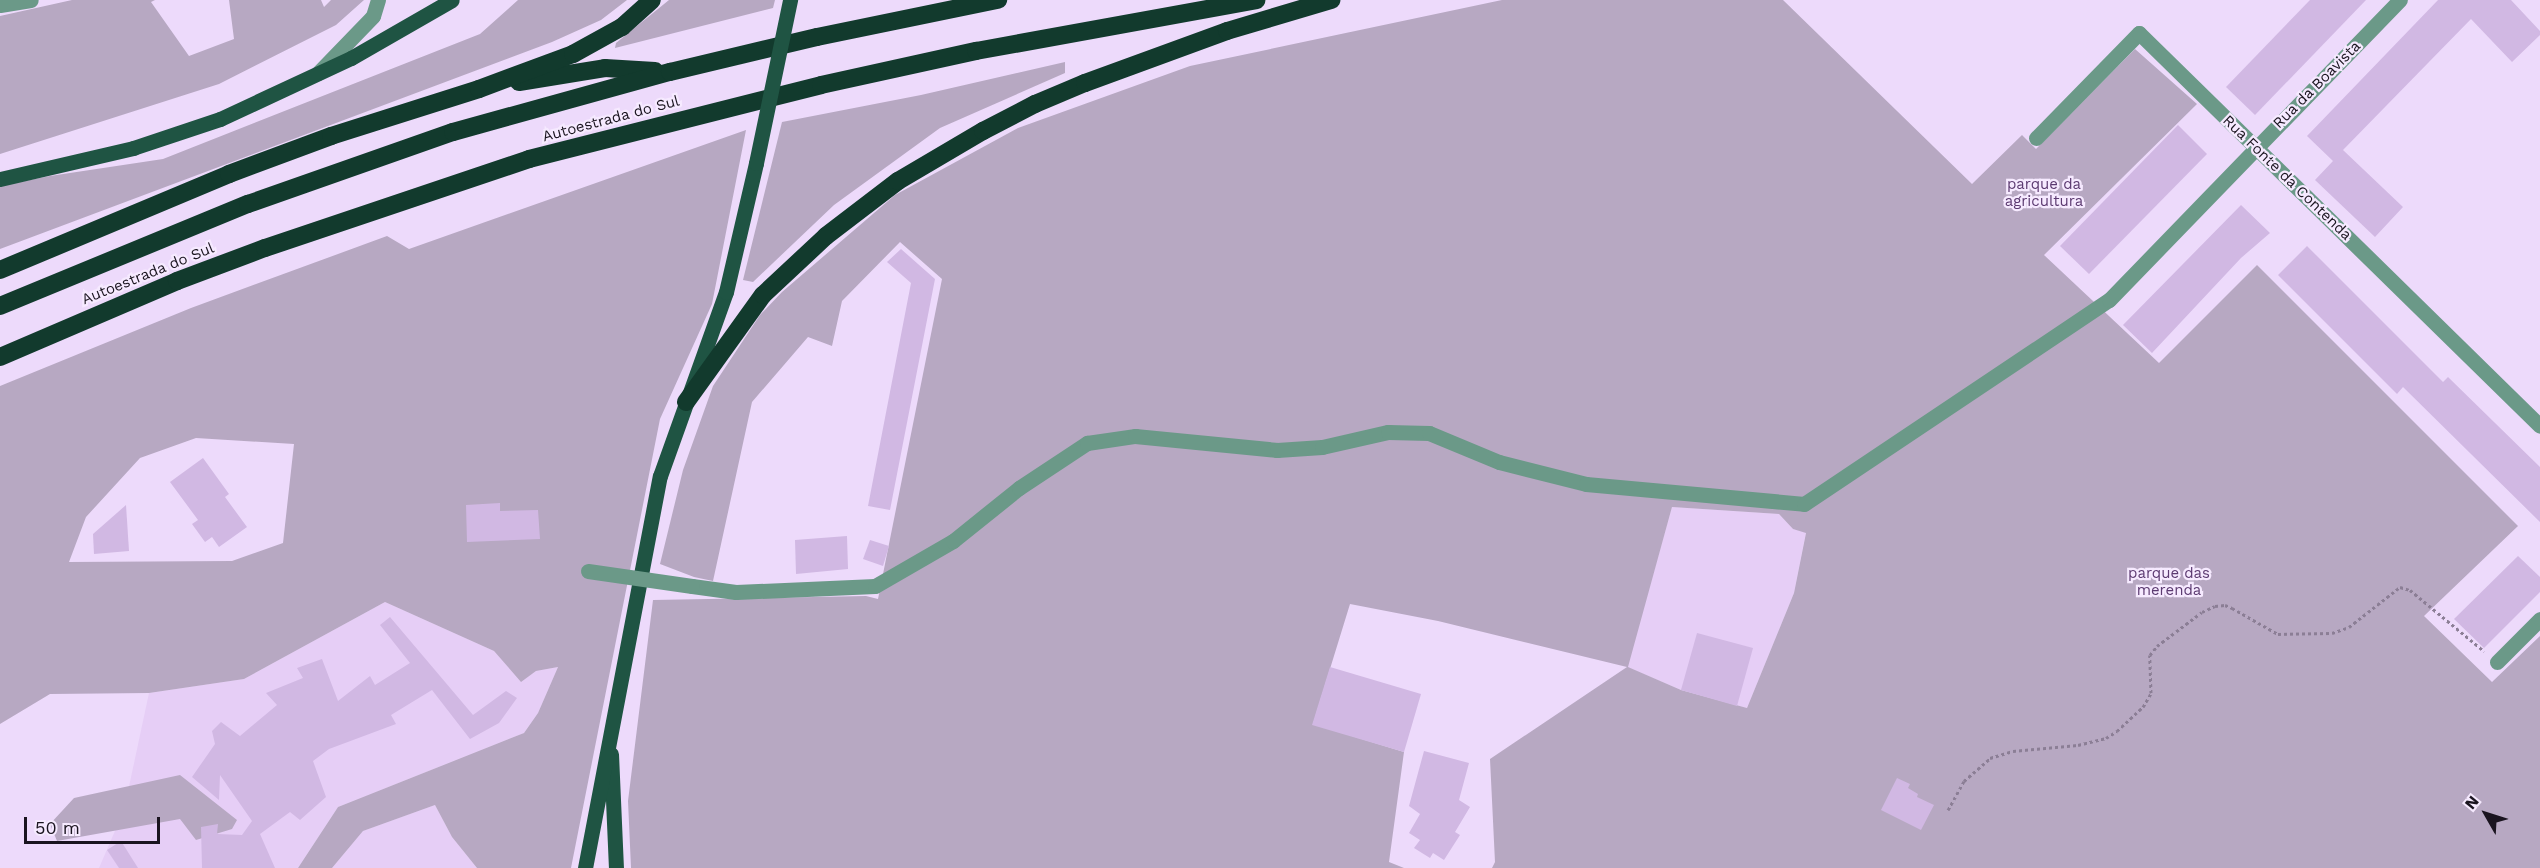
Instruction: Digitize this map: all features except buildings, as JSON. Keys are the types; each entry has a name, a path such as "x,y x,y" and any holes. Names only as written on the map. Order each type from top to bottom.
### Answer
{"highway":[{"path":"5,266 320,140 479,88 573,54 622,27 652,0"},
{"name":"Autoestrada do Sul","path":"0,306 189,227 377,157 528,110 670,72 817,37 998,0"},
{"name":"Autoestrada do Sul","path":"0,357 155,290 254,252 539,157 832,82 976,51 1256,0"},
{"path":"686,402 763,295 826,236 898,181 983,131 1035,104 1085,83 1227,31 1331,0"},
{"path":"479,88 605,68 670,72"}],"main road":[{"path":"0,179 46,170 168,138 220,119 315,76 452,0"},
{"path":"585,868 660,477 726,292 790,0"},
{"path":"610,729 616,868"}],"street":[{"path":"0,5 31,0"},
{"path":"315,76 373,16 378,0"},
{"name":"Rua da Boavista","path":"588,571 736,592 874,586 953,541 1019,488 1087,443 1135,436 1277,450 1323,447 1388,432 1430,433 1499,462 1586,484 1804,504 2109,300 2400,0"},
{"name":"Rua Fonte da Contenda","path":"2036,138 2139,33 2540,426"},
{"path":"2497,662 2540,619"}],"path":[{"path":"1948,810 1964,781 1990,758 2013,751 2078,745 2106,738 2129,722 2143,707 2151,693 2150,655 2157,646 2193,618 2215,606 2225,605 2232,608 2278,634 2332,633 2349,627 2400,587 2410,590 2497,662"}],"shaded area":[{"path":"1672,507 1779,514 1793,529 1806,532 1794,593 1747,708 1681,690 1627,667"},
{"path":"385,602 494,651 521,681 536,671 558,667 538,713 524,733 338,807 298,868 99,868 124,810 149,693 244,679"},
{"path":"435,805 452,837 477,868 332,868 363,831"}],"green space":[{"path":"72,0 155,0 151,2 189,56 234,39 229,0 321,0 324,7 331,0 364,0 336,25 219,84 0,154 0,16"},
{"path":"518,0 627,0 601,20 552,42 0,249 0,186 163,159 480,34"},
{"path":"669,0 775,0 773,8 615,48 616,43"},
{"path":"1502,0 1783,0 1972,184 2022,135 2036,149 2135,49 2197,104 2044,255 2159,363 2257,265 2518,526 2424,616 2492,682 2540,636 2540,868 1492,868 1495,862 1490,759 1627,667 1438,621 1350,604 1313,724 1404,752 1389,862 1404,868 631,868 628,801 653,600 866,596 878,599 942,279 900,242 842,301 832,346 808,337 752,402 713,581 694,577 660,564 683,470 713,386 760,315 782,292 895,195 1018,128 1190,66","holes":["1672,507 1779,514 1793,529 1806,533 1794,593 1747,708 1681,690 1628,667"]},
{"path":"1065,62 1065,73 940,128 834,205 753,282 743,280 782,122 921,95"},
{"path":"746,130 712,304 660,419 571,868 477,868 452,837 435,805 363,831 332,868 298,868 338,807 524,733 538,713 558,667 536,671 521,682 494,651 385,602 244,679 149,693 50,694 0,724 0,386 191,308 387,236 409,249","holes":["196,438 294,444 283,543 232,561 69,562 86,517 140,458"]},
{"path":"180,775 237,820 232,829 196,840 180,819 57,841 50,824 74,798"}],"park label":[{"name":"parque da agricultura","path":"2044,192"},
{"name":"parque das merenda","path":"2169,582"}]}
